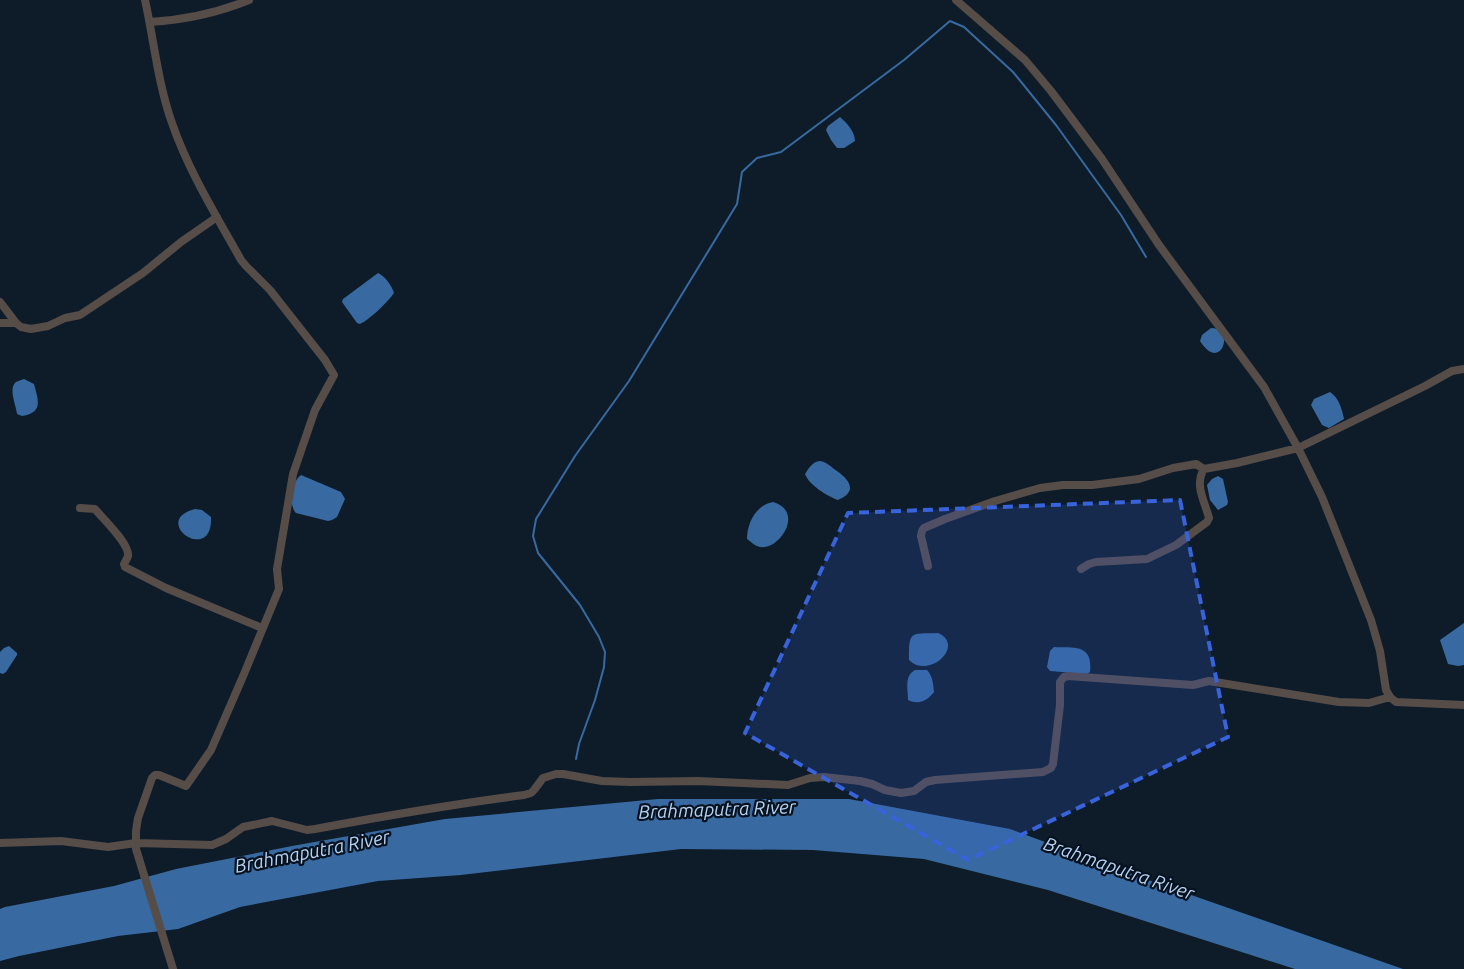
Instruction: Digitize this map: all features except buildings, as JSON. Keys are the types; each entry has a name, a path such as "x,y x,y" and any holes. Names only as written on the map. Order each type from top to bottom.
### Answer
{"street":[{"path":"145,0 164,94 172,123 188,162 217,218 246,266 270,290 325,360 334,376 315,410 293,474 277,569 279,588 211,750 186,786 155,775 152,778 138,818 136,846 173,969"},
{"path":"150,22 170,21 216,12 249,0"},
{"path":"956,0 1024,60 1069,113 1159,245 1264,387 1298,448 1322,497 1362,594 1380,652 1384,682 1390,697 1396,702 1464,705"},
{"path":"0,302 16,323 21,327 31,329 48,326 65,318 80,315 143,273 181,242 217,218"},
{"path":"0,323 16,323"},
{"path":"1204,470 1298,448 1452,371 1464,369"},
{"path":"928,566 921,536 924,528 995,501 1052,486 1092,485 1140,480 1185,465 1196,464 1204,470"},
{"path":"1081,569 1096,562 1147,559 1176,545 1207,522 1209,518 1200,486 1204,470"},
{"path":"80,508 95,510 120,538 127,550 128,556 124,564 125,567 166,588 262,628"},
{"path":"0,843 61,841 108,847 212,845 226,839 242,827 272,821 307,830 315,830 415,811 524,795 534,790 543,778 556,774 602,781 698,781 788,785 810,778 824,778 860,781 900,793 914,791 926,782 935,780 1043,772 1051,768 1053,764 1060,705 1060,682 1061,678 1068,676 1193,685 1209,680 1340,702 1369,703 1390,697"}],"highlighted area":[{"path":"1180,500 1228,737 968,860 745,733 848,513"}],"water":[{"path":"840,117 850,128 855,138 855,141 844,148 837,148 826,130 828,126"},
{"path":"378,273 392,287 394,293 373,315 360,324 357,323 342,302 343,299"},
{"path":"1211,328 1219,330 1223,335 1224,341 1223,347 1214,353 1208,350 1200,341 1202,335"},
{"path":"24,379 34,384 38,404 34,412 22,416 17,414 13,388 16,382"},
{"path":"1330,392 1338,401 1344,419 1329,428 1322,425 1311,405 1314,399"},
{"path":"820,461 831,466 846,479 850,486 848,494 838,500 819,490 807,478 805,474 809,468"},
{"path":"301,475 341,492 345,499 337,517 328,521 296,513 292,505 292,493 295,482"},
{"path":"1218,476 1223,479 1228,502 1227,505 1218,510 1210,500 1207,485"},
{"path":"773,502 783,507 788,514 788,523 779,539 765,547 757,546 747,539 751,521 757,511"},
{"path":"195,509 202,510 211,517 209,531 203,538 195,539 186,536 180,530 178,522 183,515"},
{"path":"1464,623 1464,665 1448,664 1440,640"},
{"path":"922,633 938,633 946,638 948,645 946,652 941,658 926,666 917,665 909,660 910,643 913,636"},
{"path":"9,646 17,655 3,674 0,673 0,652"},
{"path":"1054,647 1081,649 1089,656 1090,672 1087,674 1050,671 1047,667 1050,651"},
{"path":"915,670 927,670 932,678 934,692 926,700 919,702 908,700 908,679"},
{"name":"Brahmaputra River","path":"658,799 849,799 1010,829 1134,875 1403,969 1295,969 1048,890 924,859 813,850 681,849 461,875 378,881 240,907 178,929 118,936 0,961 0,909 5,907 114,886 176,869 445,819"}],"waterway":[{"path":"576,759 604,667 605,652 599,637 580,605 538,553 533,536 536,519 575,456 629,381 737,204 742,172 757,158 781,152 904,60 950,21 964,27 1013,72 1056,125 1121,215 1146,257"}]}
